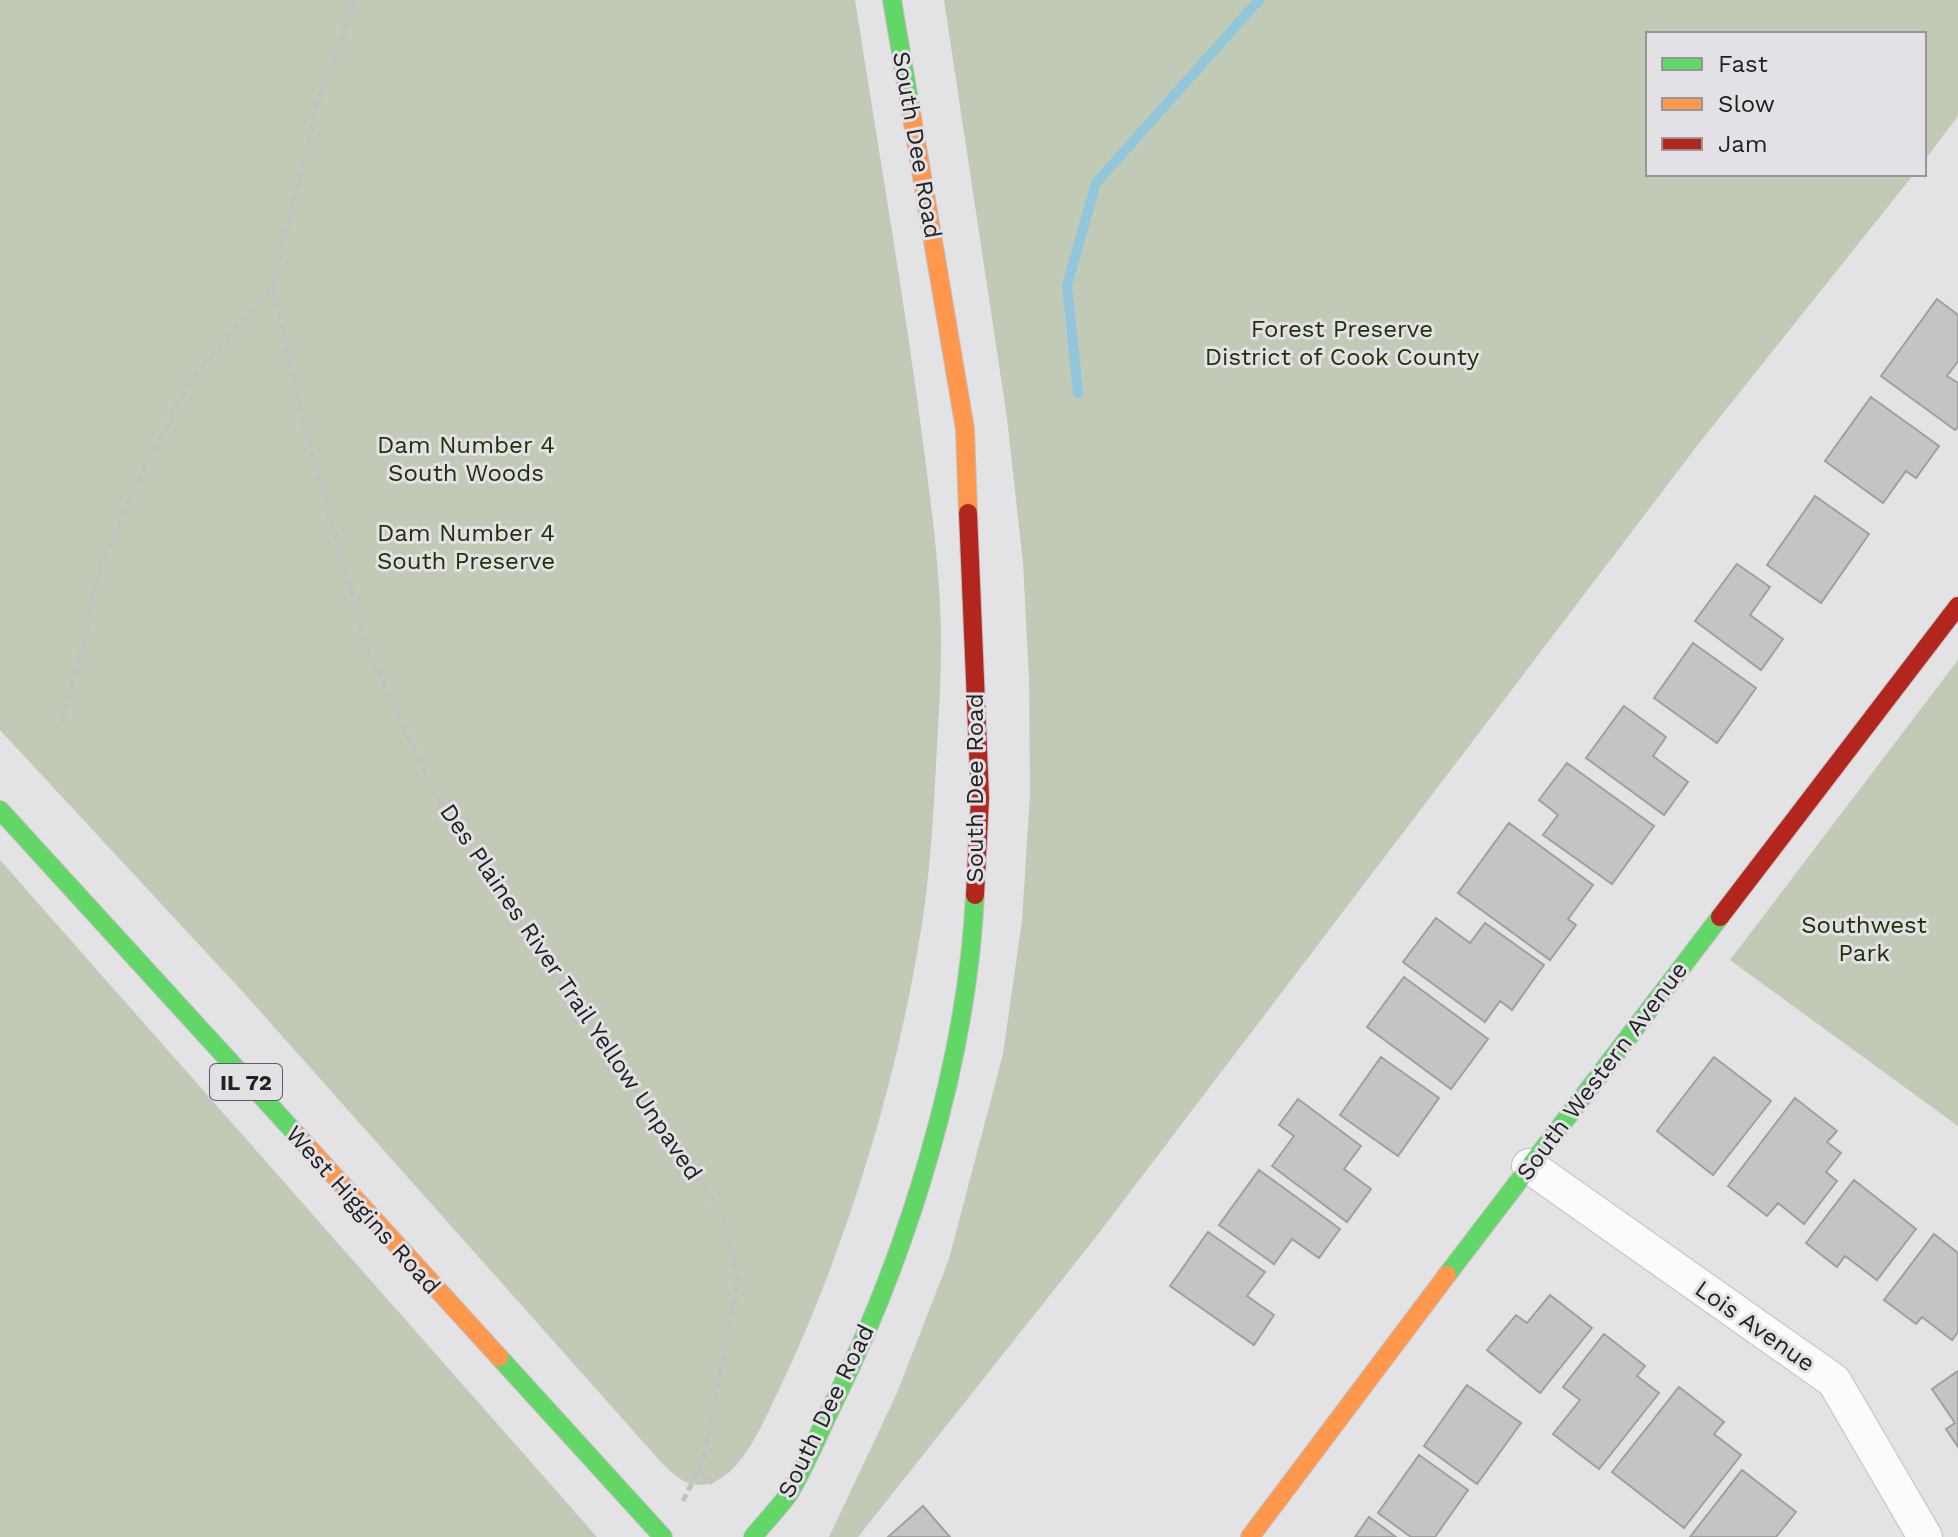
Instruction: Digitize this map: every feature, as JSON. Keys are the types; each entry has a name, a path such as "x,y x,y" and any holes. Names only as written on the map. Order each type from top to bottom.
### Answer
{"main road":[{"name":"South Dee Road","path":"753,1537 788,1494 859,1351 906,1231 948,1082 973,939 980,798 965,429 892,0"},
{"name":"South Western Avenue","path":"1250,1537 1529,1166 1958,606"},
{"name":"West Higgins Road","path":"0,810 663,1537"}],"street":[{"name":"Lois Avenue","path":"1529,1166 1834,1381 1925,1537"}],"path":[{"name":"Des Plaines River Trail Yellow Unpaved","path":"356,0 319,98 273,284 301,414 368,650 446,817 704,1186 726,1224 738,1281 701,1467 693,1484"},
{"path":"61,722 81,653 98,573 140,476 193,377 273,284"},
{"path":"701,1467 712,1484"}],"green space":[{"name":"Dam Number 4 South Woods","path":"0,0 855,0 913,368 937,558 941,664 930,856 918,948 894,1062 843,1235 799,1346 762,1425 744,1455 721,1478 707,1484 687,1483 660,1461 242,991 0,730"},
{"name":"Forest Preserve District of Cook County","path":"944,0 1958,0 1958,116 1926,158 1926,32 1646,32 1646,176 1912,176 1700,442 1092,1242 858,1537 829,1537 897,1393 949,1259 1003,1054 1022,921 1030,795 1029,678 1023,563 1007,418"},
{"name":"Southwest Park","path":"1958,660 1958,1126 1730,960"},
{"path":"0,860 597,1537 0,1537"}],"building":[{"path":"1937,299 1958,315 1958,361 1947,376 1958,383 1958,427 1955,430 1881,376"},
{"path":"1871,397 1939,446 1916,478 1906,471 1883,503 1825,461"},
{"path":"1815,496 1869,534 1821,603 1767,565"},
{"path":"1737,564 1770,587 1750,615 1783,639 1761,670 1695,621"},
{"path":"1693,643 1756,688 1717,743 1654,698"},
{"path":"1624,706 1666,737 1653,756 1688,782 1664,815 1586,758"},
{"path":"1567,763 1654,826 1612,884 1543,835 1558,815 1539,800"},
{"path":"1509,823 1593,885 1568,919 1576,925 1550,960 1458,893"},
{"path":"1436,918 1470,943 1485,923 1544,965 1512,1010 1500,1001 1485,1022 1403,962"},
{"path":"1404,977 1488,1039 1451,1089 1367,1027"},
{"path":"1381,1057 1439,1098 1398,1156 1340,1115"},
{"path":"1714,1057 1771,1101 1713,1175 1657,1131"},
{"path":"1795,1098 1837,1131 1827,1142 1841,1153 1826,1172 1837,1181 1804,1224 1778,1203 1767,1216 1728,1186"},
{"path":"1298,1099 1361,1146 1344,1169 1371,1189 1347,1222 1272,1166 1294,1136 1279,1125"},
{"path":"1259,1170 1340,1229 1319,1258 1292,1239 1274,1264 1219,1225"},
{"path":"1854,1180 1916,1229 1877,1280 1845,1256 1837,1267 1806,1243"},
{"path":"1208,1232 1265,1272 1247,1296 1274,1315 1254,1345 1170,1286"},
{"path":"1934,1234 1958,1253 1958,1332 1952,1340 1922,1317 1916,1324 1884,1300"},
{"path":"1550,1295 1592,1328 1540,1393 1487,1350 1516,1315 1527,1323"},
{"path":"1604,1334 1645,1366 1637,1376 1659,1393 1599,1469 1553,1434 1580,1400 1563,1387"},
{"path":"1958,1371 1958,1447 1946,1429 1955,1423 1932,1389"},
{"path":"1467,1385 1521,1423 1477,1484 1424,1446"},
{"path":"1679,1387 1724,1422 1714,1434 1741,1455 1684,1528 1612,1472"},
{"path":"1419,1455 1468,1490 1435,1537 1411,1537 1378,1513"},
{"path":"1742,1470 1796,1512 1776,1537 1690,1537"},
{"path":"923,1506 950,1537 888,1537"},
{"path":"1369,1517 1396,1537 1355,1537"}],"waterway":[{"path":"1078,393 1067,285 1096,183 1259,0"}],"traffic: fast":[{"path":"892,0 910,106"},
{"path":"0,810 297,1135"},
{"path":"753,1537 788,1495 807,1461 861,1344 909,1220 946,1090 960,1024 970,959 975,895"},
{"path":"1447,1275 1720,917"},
{"path":"499,1357 663,1537"}],"traffic: slow":[{"path":"910,106 965,429 968,513"},
{"path":"297,1135 499,1357"},
{"path":"1250,1537 1447,1275"}],"traffic: jam":[{"path":"968,513 980,798 975,895"},
{"path":"1720,917 1958,606"}],"park label":[{"name":"Dam Number 4 South Preserve","path":"466,547"}]}
